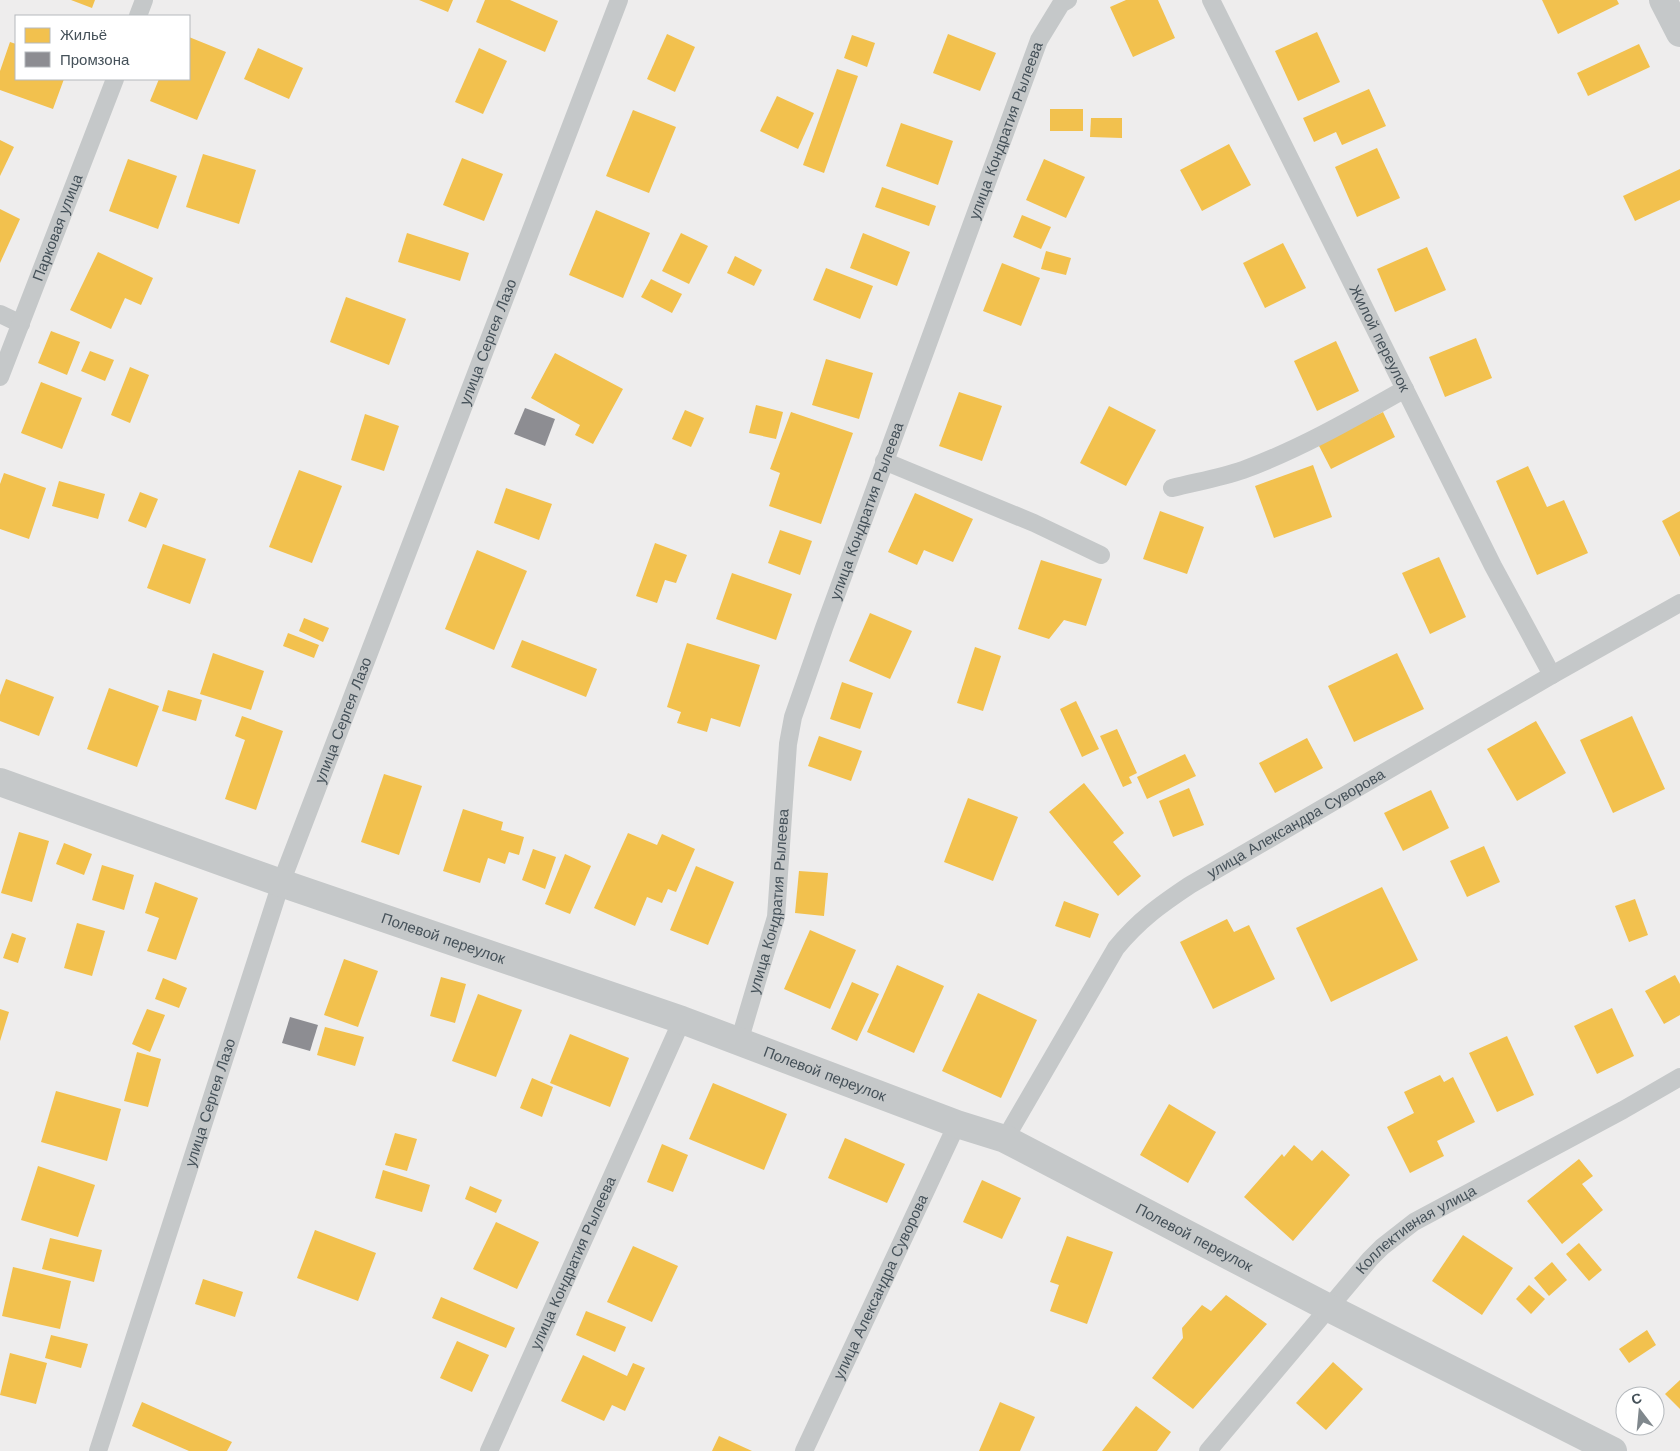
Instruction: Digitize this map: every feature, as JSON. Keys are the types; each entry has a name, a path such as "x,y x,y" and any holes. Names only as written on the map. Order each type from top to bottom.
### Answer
{"street":[{"path":"1663,0 1680,34"},
{"name":"Полевой переулок","path":"0,782 281,883 682,1020 957,1124 1005,1139 1329,1308 1613,1451"}],"lane":[{"path":"138,15 144,0"},
{"name":"улица Сергея Лазо","path":"98,1451 281,883 619,0"},
{"name":"улица Кондратия Рылеева","path":"738,1042 776,917 788,744 793,717 884,461 1039,40 1061,4 1068,0"},
{"name":"Жилой переулок","path":"1211,0 1493,566 1552,675"},
{"name":"Парковая улица","path":"0,377 115,80"},
{"path":"0,314 22,324"},
{"path":"1172,488 1240,471 1272,458 1335,428 1405,389"},
{"path":"884,461 1034,522 1102,555"},
{"name":"улица Александра Суворова","path":"1005,1139 1116,948 1131,930 1156,908 1190,885 1680,603"},
{"name":"улица Кондратия Рылеева","path":"489,1451 682,1020"},
{"name":"Коллективная улица","path":"1208,1451 1382,1246 1414,1222 1623,1110 1680,1077"},
{"name":"улица Александра Суворова","path":"804,1451 957,1124"}],"building: Жильё":[{"path":"71,0 95,0 92,8"},
{"path":"419,0 453,0 448,12"},
{"path":"485,0 510,0 558,21 545,52 476,22"},
{"path":"1126,0 1158,0 1175,38 1133,57 1110,7"},
{"path":"1542,0 1617,0 1619,4 1558,34"},
{"path":"1317,32 1340,82 1298,101 1275,51"},
{"path":"667,34 695,47 675,92 647,79"},
{"path":"948,34 996,53 980,91 933,73"},
{"path":"852,35 875,43 867,67 844,58"},
{"path":"190,37 226,52 197,120 150,101 159,80 190,80"},
{"path":"10,42 15,44 15,80 64,80 53,109 0,90 0,71"},
{"path":"1639,44 1650,67 1588,96 1577,73"},
{"path":"258,48 303,68 289,99 244,79"},
{"path":"479,48 507,61 483,114 455,102"},
{"path":"837,69 858,76 824,173 803,165"},
{"path":"1369,89 1386,126 1342,145 1336,132 1314,142 1303,118"},
{"path":"777,96 814,113 798,149 760,131"},
{"path":"1050,109 1083,109 1083,131 1050,131"},
{"path":"633,110 676,127 649,193 606,176"},
{"path":"1091,118 1122,118 1122,138 1090,137"},
{"path":"901,123 953,141 938,185 886,166"},
{"path":"0,140 14,147 0,176"},
{"path":"1229,144 1251,185 1202,211 1180,170"},
{"path":"1377,148 1400,198 1357,217 1335,167"},
{"path":"203,154 256,170 239,224 186,207"},
{"path":"462,158 503,174 484,221 443,205"},
{"path":"128,159 177,176 158,229 109,211"},
{"path":"1044,159 1085,177 1066,218 1026,200"},
{"path":"1680,169 1680,200 1635,221 1623,196"},
{"path":"882,187 936,206 929,226 875,207"},
{"path":"0,209 20,219 0,263"},
{"path":"596,210 650,233 623,298 569,275"},
{"path":"1022,215 1051,227 1041,249 1013,237"},
{"path":"407,233 469,253 460,281 398,262"},
{"path":"681,233 708,246 689,284 662,271"},
{"path":"863,233 910,252 897,286 850,268"},
{"path":"1283,243 1306,288 1265,308 1243,263"},
{"path":"1427,247 1446,290 1395,312 1377,269"},
{"path":"1046,251 1071,258 1066,275 1041,269"},
{"path":"98,252 153,278 141,305 125,298 111,329 70,310"},
{"path":"735,256 762,270 754,286 727,273"},
{"path":"1002,263 1040,278 1021,326 983,311"},
{"path":"826,268 873,286 860,319 813,300"},
{"path":"651,279 682,294 672,313 641,297"},
{"path":"346,297 406,319 389,365 330,342"},
{"path":"51,331 80,342 67,375 38,363"},
{"path":"1476,338 1492,378 1445,397 1429,357"},
{"path":"1336,341 1359,391 1317,411 1294,361"},
{"path":"90,351 114,360 105,381 81,371"},
{"path":"555,353 623,389 593,444 575,435 580,425 531,398"},
{"path":"826,359 873,373 859,419 812,405"},
{"path":"130,367 149,375 130,423 111,415"},
{"path":"41,382 82,398 62,449 21,433"},
{"path":"959,392 1002,406 982,461 939,446"},
{"path":"756,405 783,412 776,439 749,433"},
{"path":"1109,406 1156,430 1126,486 1080,463"},
{"path":"685,410 704,418 691,447 672,439"},
{"path":"791,412 853,433 821,524 769,506 780,473 770,469"},
{"path":"1383,412 1395,437 1331,469 1318,444"},
{"path":"365,414 399,426 384,471 351,460"},
{"path":"1313,465 1332,517 1274,538 1255,486"},
{"path":"1528,466 1547,507 1564,500 1588,553 1537,575 1496,481"},
{"path":"299,470 342,486 312,563 269,547"},
{"path":"4,473 46,488 29,539 0,529 0,484"},
{"path":"59,481 105,494 98,519 52,506"},
{"path":"506,488 552,504 539,540 494,523"},
{"path":"140,492 158,499 146,528 128,521"},
{"path":"915,493 973,519 953,562 924,550 917,565 888,552"},
{"path":"1160,511 1204,527 1187,574 1143,559"},
{"path":"1680,511 1680,557 1662,521"},
{"path":"780,530 812,541 800,575 768,563"},
{"path":"655,543 687,555 676,583 665,580 657,603 636,596"},
{"path":"163,544 206,559 190,604 147,588"},
{"path":"477,550 527,571 494,650 445,629"},
{"path":"1439,557 1466,617 1430,634 1402,573"},
{"path":"1041,560 1102,579 1086,626 1064,620 1049,639 1018,629"},
{"path":"732,573 792,594 776,640 716,619"},
{"path":"870,613 912,631 890,679 849,661"},
{"path":"304,618 329,628 323,642 299,631"},
{"path":"288,633 319,645 314,658 283,646"},
{"path":"522,640 597,669 586,697 511,667"},
{"path":"687,643 760,665 740,727 711,718 707,732 677,723 681,712 667,707"},
{"path":"975,647 1001,656 983,711 957,703"},
{"path":"213,653 264,671 251,710 200,694"},
{"path":"1397,653 1424,709 1354,742 1328,686"},
{"path":"6,679 54,697 39,736 0,721 0,695"},
{"path":"842,682 873,693 860,729 830,719"},
{"path":"109,688 159,706 137,767 87,749"},
{"path":"168,690 202,700 196,721 162,711"},
{"path":"1076,701 1099,749 1082,757 1060,709"},
{"path":"242,716 283,731 256,810 225,799 245,740 235,736"},
{"path":"1632,716 1665,789 1613,813 1580,740"},
{"path":"1536,721 1566,773 1517,801 1487,749"},
{"path":"1117,729 1137,773 1129,777 1132,783 1123,787 1100,736"},
{"path":"819,736 862,751 851,781 808,766"},
{"path":"1307,738 1323,768 1275,793 1259,763"},
{"path":"1185,754 1196,776 1147,799 1137,777"},
{"path":"384,774 422,786 399,855 361,842"},
{"path":"1084,783 1124,833 1113,842 1141,876 1118,896 1049,812"},
{"path":"1189,788 1204,825 1173,837 1159,801"},
{"path":"1431,790 1449,828 1403,851 1384,813"},
{"path":"968,798 1018,817 993,881 944,862"},
{"path":"463,809 503,822 501,830 524,837 519,855 509,852 505,864 488,858 480,883 443,871"},
{"path":"19,832 49,841 32,902 1,893"},
{"path":"628,833 657,845 662,834 695,849 676,892 668,889 662,903 647,897 635,926 594,908"},
{"path":"64,843 92,854 84,875 56,864"},
{"path":"1484,846 1500,882 1467,897 1450,861"},
{"path":"533,849 556,857 545,889 522,880"},
{"path":"565,854 591,866 570,914 545,904"},
{"path":"102,865 134,875 124,910 92,900"},
{"path":"696,866 734,882 708,945 670,930"},
{"path":"799,871 828,873 824,916 795,913"},
{"path":"155,882 198,898 176,960 147,951 159,918 145,913"},
{"path":"1382,887 1418,960 1331,1002 1296,928"},
{"path":"1635,899 1648,935 1629,942 1615,906"},
{"path":"1064,901 1099,914 1090,938 1055,926"},
{"path":"1227,919 1234,932 1249,925 1275,979 1213,1009 1180,942"},
{"path":"77,923 105,931 92,976 64,968"},
{"path":"810,930 856,950 830,1009 784,989"},
{"path":"12,933 26,938 18,963 3,958"},
{"path":"344,959 378,971 358,1027 324,1015"},
{"path":"897,965 944,986 914,1053 867,1032"},
{"path":"1675,975 1680,984 1680,1015 1664,1024 1645,991"},
{"path":"441,977 466,984 455,1023 430,1016"},
{"path":"163,978 187,988 179,1008 155,999"},
{"path":"852,982 879,994 857,1041 831,1029"},
{"path":"978,993 1037,1020 1001,1098 942,1071"},
{"path":"478,994 522,1010 496,1077 452,1061"},
{"path":"1612,1008 1634,1056 1597,1074 1574,1026"},
{"path":"0,1009 9,1012 0,1041"},
{"path":"147,1009 165,1015 150,1052 132,1044"},
{"path":"325,1027 364,1037 355,1066 317,1055"},
{"path":"570,1034 629,1058 610,1107 550,1083"},
{"path":"1507,1036 1534,1095 1497,1112 1469,1053"},
{"path":"137,1052 161,1059 148,1107 124,1101"},
{"path":"1440,1075 1444,1082 1453,1077 1475,1122 1437,1141 1444,1156 1410,1173 1387,1127 1414,1113 1404,1092"},
{"path":"532,1078 553,1087 542,1117 520,1108"},
{"path":"713,1083 787,1114 764,1170 689,1139"},
{"path":"56,1091 121,1109 107,1161 41,1142"},
{"path":"1169,1104 1216,1132 1188,1183 1140,1155"},
{"path":"395,1133 417,1139 407,1171 385,1165"},
{"path":"845,1138 905,1164 887,1203 828,1178"},
{"path":"662,1144 688,1155 673,1192 647,1182"},
{"path":"1294,1145 1312,1161 1322,1150 1350,1175 1293,1241 1244,1197 1282,1154 1284,1157"},
{"path":"1579,1159 1593,1176 1582,1184 1603,1210 1562,1244 1527,1201"},
{"path":"38,1166 95,1185 78,1237 21,1220"},
{"path":"383,1170 430,1185 422,1212 375,1198"},
{"path":"982,1180 1021,1198 1002,1239 963,1222"},
{"path":"470,1186 502,1200 496,1213 465,1199"},
{"path":"496,1222 539,1242 517,1289 473,1269"},
{"path":"315,1230 376,1253 358,1301 297,1278"},
{"path":"1463,1235 1513,1268 1482,1315 1432,1281"},
{"path":"1067,1236 1113,1252 1087,1324 1050,1311 1059,1285 1050,1282"},
{"path":"50,1238 102,1250 94,1282 42,1269"},
{"path":"1579,1243 1602,1270 1589,1281 1566,1254"},
{"path":"633,1246 678,1266 652,1322 607,1302"},
{"path":"1552,1262 1567,1280 1549,1296 1534,1278"},
{"path":"13,1267 71,1281 60,1329 2,1316"},
{"path":"203,1279 243,1292 235,1317 195,1304"},
{"path":"1529,1285 1545,1299 1531,1314 1516,1299"},
{"path":"1226,1295 1267,1324 1193,1409 1152,1378 1183,1338 1182,1328 1202,1305 1211,1311"},
{"path":"441,1297 515,1328 506,1348 432,1318"},
{"path":"586,1311 626,1327 615,1352 576,1335"},
{"path":"1647,1330 1656,1345 1629,1363 1619,1349"},
{"path":"51,1335 88,1344 81,1368 45,1358"},
{"path":"457,1341 489,1355 472,1392 440,1378"},
{"path":"10,1353 47,1363 36,1404 0,1395"},
{"path":"583,1355 627,1376 633,1363 645,1368 625,1411 612,1405 604,1421 561,1401"},
{"path":"1333,1362 1363,1389 1326,1430 1296,1403"},
{"path":"1680,1380 1680,1409 1665,1394"},
{"path":"142,1402 232,1442 227,1451 189,1451 132,1426"},
{"path":"1000,1402 1035,1417 1020,1451 979,1451"},
{"path":"1136,1406 1171,1432 1157,1451 1102,1451"},
{"path":"719,1436 752,1451 712,1451"}],"building: Промзона":[{"path":"525,408 555,419 545,446 514,434"},
{"path":"290,1017 318,1025 310,1051 282,1043"}]}
